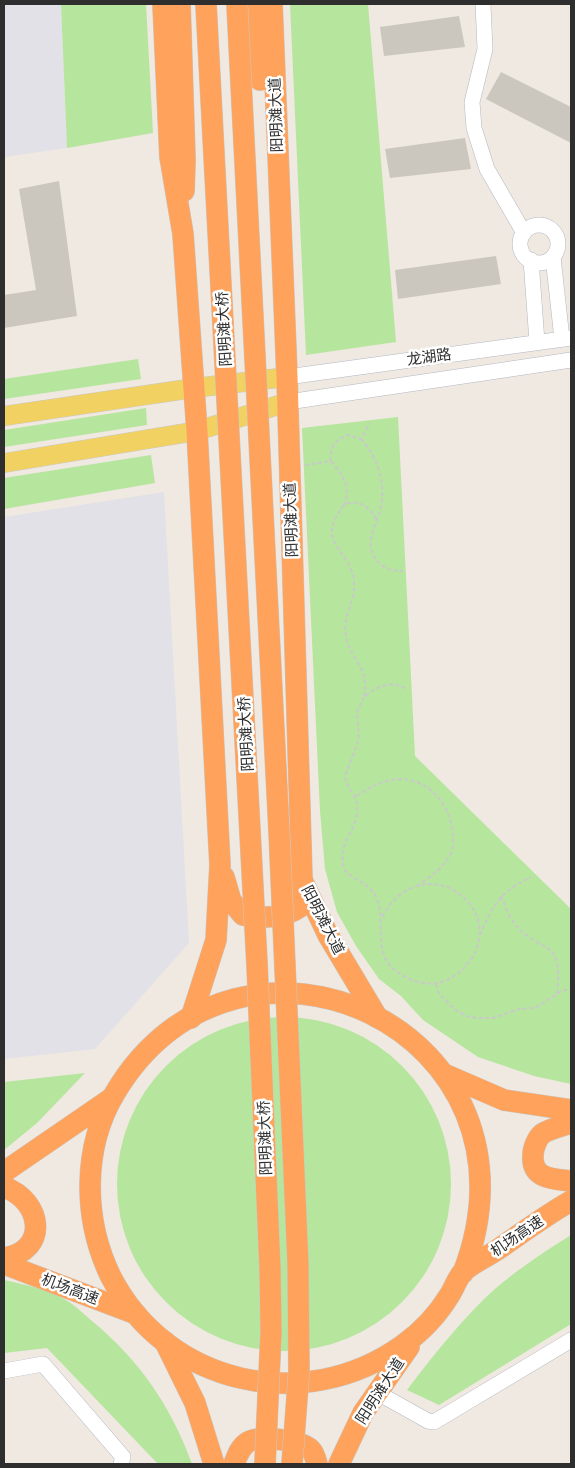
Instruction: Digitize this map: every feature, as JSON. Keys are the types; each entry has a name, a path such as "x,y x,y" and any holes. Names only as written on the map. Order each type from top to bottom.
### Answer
{"highway":[{"path":"163,4 170,157 183,234 198,432 220,864 216,940 191,1018"},
{"path":"180,4 185,160 183,234"},
{"name":"阳明滩大桥","path":"206,4 254,887 270,1269 270,1388 265,1464"},
{"name":"阳明滩大桥","path":"237,4 280,840 298,1264 299,1370 292,1464"},
{"path":"257,4 265,169 284,301"},
{"name":"阳明滩大道","path":"272,4 288,402 302,880 328,935 378,1017"},
{"path":"220,864 232,901 243,915 263,918 290,914 300,906 302,880"},
{"path":"284,994 316,996 348,1004 378,1017 414,1042 444,1074 458,1096 469,1120 480,1171 481,1197 478,1223 463,1272 448,1299 429,1322 405,1344 378,1361 348,1374 316,1382 284,1384 244,1379 221,1373 191,1360 164,1342 136,1314 119,1291 105,1265 96,1238 91,1209 90,1180 93,1152 101,1124 112,1098 127,1074 146,1052 167,1033 191,1018 220,1005 244,998 284,994"},
{"path":"444,1074 504,1100 571,1110"},
{"path":"4,1172 112,1098"},
{"path":"571,1123 542,1134 533,1149 532,1164 539,1174 549,1179 571,1181"},
{"path":"4,1187 23,1196 35,1217 36,1230 30,1243 22,1251 4,1258"},
{"name":"机场高速","path":"463,1272 571,1201"},
{"name":"机场高速","path":"4,1264 136,1314"},
{"name":"阳明滩大道","path":"339,1464 363,1413 376,1392 429,1322"},
{"path":"164,1342 195,1403 214,1464"},
{"path":"234,1464 239,1450 249,1441 267,1438 304,1445 311,1449 317,1464"}],"main road":[{"path":"4,416 194,388 287,377"},
{"path":"4,463 198,432 288,402"}],"street":[{"path":"483,4 485,49 472,102 474,128 488,169 524,233 521,244 522,250 531,260 537,342"},
{"path":"524,233 539,225 550,228 558,242 553,257 567,338"},
{"path":"531,260 544,262 553,257"},
{"name":"龙湖路","path":"287,377 567,338"},
{"name":"龙湖路","path":"288,402 571,360"},
{"path":"376,1392 428,1421 434,1422 571,1340"},
{"path":"4,1371 43,1364 123,1456 121,1464"}],"path":[{"path":"361,439 370,423"},
{"path":"402,571 395,571 384,567 373,554 370,539 382,506 382,482 374,458 361,439 348,435 341,438 332,448 331,461 343,475 346,485 344,505 333,523 332,538 336,549 348,564 353,575 354,588 345,627 347,641 359,661 366,689 357,712 359,739 345,776 347,784 356,796 355,823 342,847 344,869 370,887 376,898 382,918 380,938 390,965 413,980 436,984 454,977 467,966 476,952 485,918 502,896 531,877"},
{"path":"290,467 331,461"},
{"path":"344,505 353,503 363,505 370,509 377,520"},
{"path":"364,697 376,688 387,684 398,685 406,689"},
{"path":"356,796 378,783 393,780 416,783 427,788 442,799 451,819 453,848 442,866 418,885 404,891 396,898 382,918"},
{"path":"418,885 444,887 465,899 473,910 477,921 479,937"},
{"path":"502,896 514,924 530,937 549,948 555,956 559,967 557,994"},
{"path":"436,984 439,994 457,1011 475,1018 492,1018 519,1009 531,1009 571,988"}],"shaded area":[{"path":"4,4 61,4 67,148 4,157"},
{"path":"164,492 189,943 95,1049 4,1059 4,517"}],"green space":[{"path":"61,4 146,4 153,133 67,148"},
{"path":"290,4 368,4 396,342 306,355"},
{"path":"138,359 141,379 4,399 4,379"},
{"path":"146,408 147,425 4,447 4,430"},
{"path":"398,417 415,756 571,909 571,1084 534,1076 478,1057 423,1020 401,996 379,979 356,946 337,912 325,869 320,811 302,428"},
{"path":"151,455 155,483 4,509 4,478"},
{"path":"284,1017 317,1021 348,1030 377,1045 402,1066 423,1091 438,1120 447,1151 451,1184 447,1217 438,1248 423,1277 402,1302 377,1323 348,1338 317,1347 284,1351 251,1347 220,1338 191,1323 166,1302 145,1277 130,1248 121,1217 117,1184 121,1151 130,1120 145,1091 166,1066 191,1045 220,1030 251,1021"},
{"path":"85,1073 37,1123 4,1150 4,1082"},
{"path":"571,1235 571,1324 439,1405 407,1390 444,1343 484,1299 515,1273"},
{"path":"4,1280 54,1294 72,1304 109,1336 139,1369 164,1404 184,1443 192,1464 158,1464 47,1348 4,1353"}],"building":[{"path":"459,16 465,47 384,56 380,27"},
{"path":"501,72 571,107 571,143 486,99"},
{"path":"465,138 471,169 390,178 385,149"},
{"path":"59,181 77,316 4,328 4,295 36,290 19,189"},
{"path":"496,256 501,284 398,299 395,270"}]}
